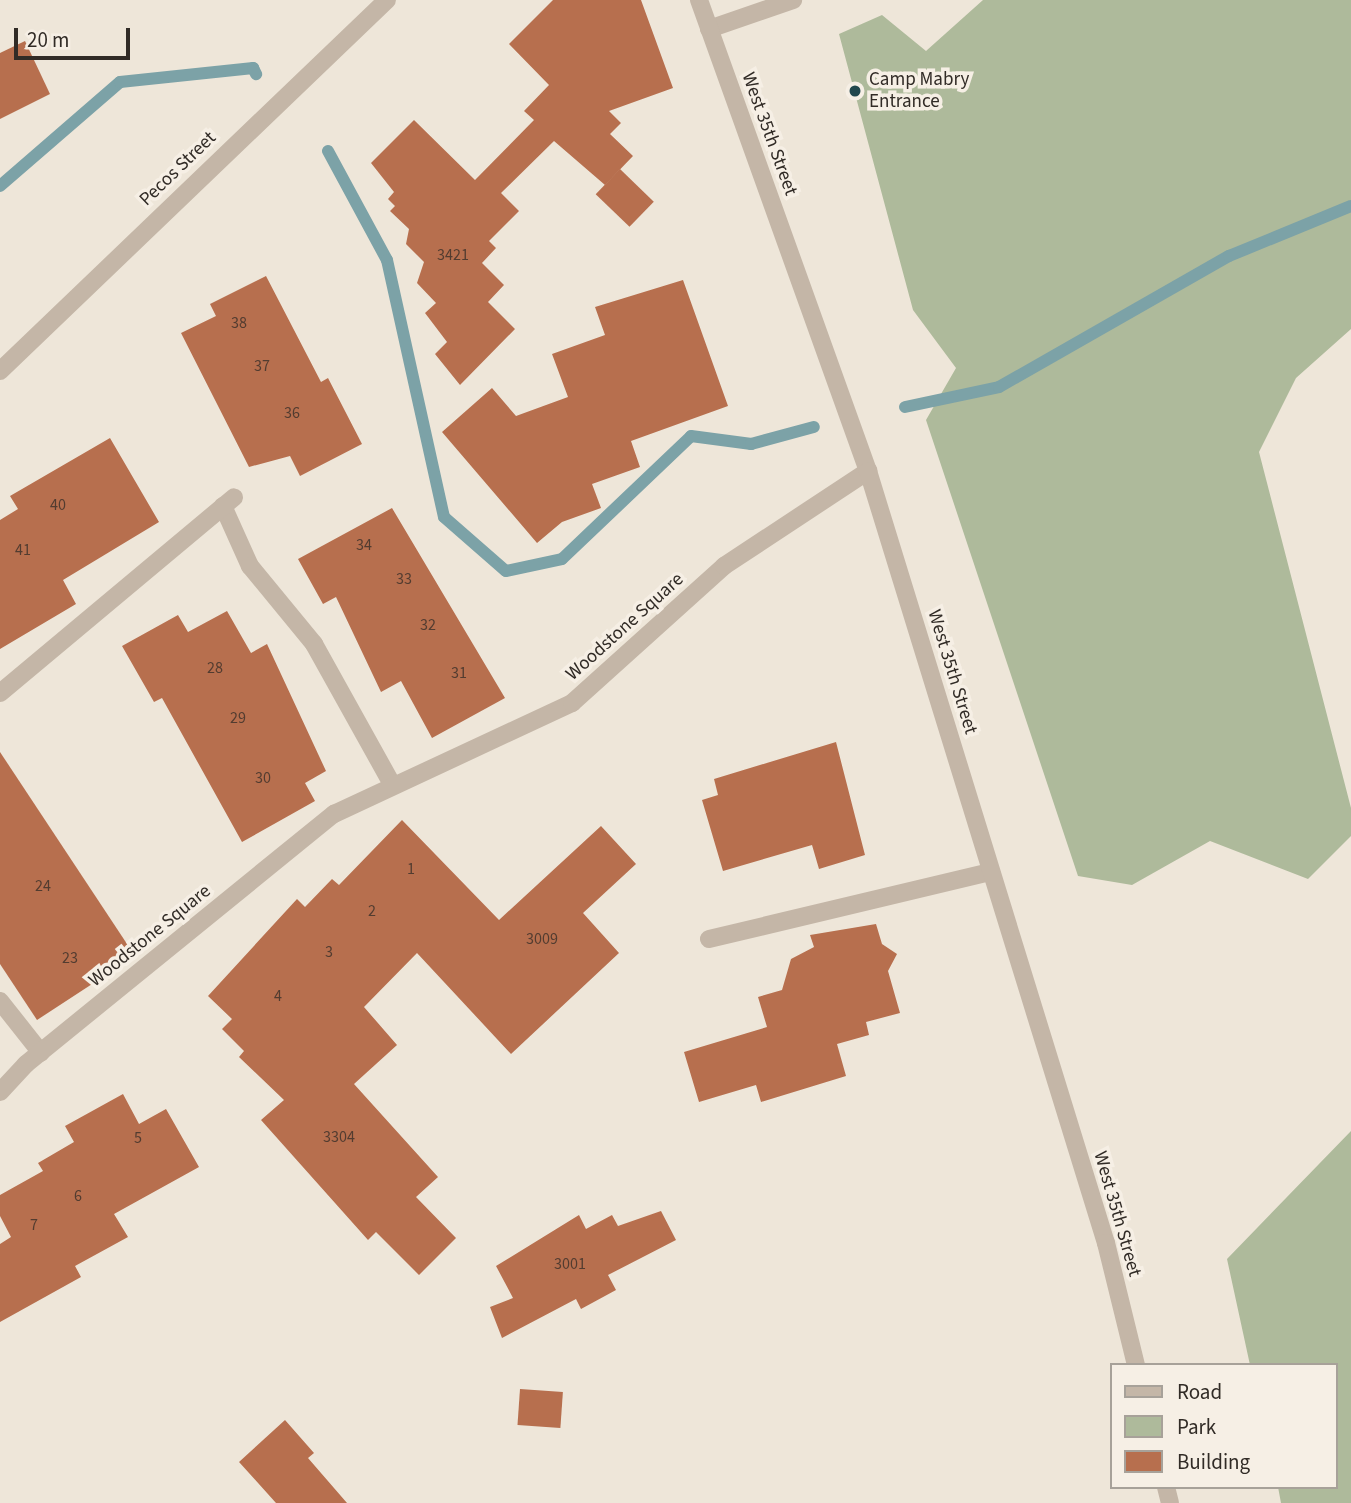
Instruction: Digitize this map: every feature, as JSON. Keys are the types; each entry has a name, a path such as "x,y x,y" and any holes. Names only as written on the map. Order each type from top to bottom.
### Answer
{"street":[{"name":"Pecos Street","path":"0,371 387,0"},
{"name":"West 35th Street","path":"699,0 868,471 1105,1243 1135,1363"},
{"path":"709,29 793,0"},
{"name":"Woodstone Square","path":"0,1092 41,1053 334,814 572,703 724,566 868,471"},
{"path":"0,694 229,502 250,566 314,644 393,786"},
{"path":"709,939 991,872"},
{"path":"0,1001 41,1053"}],"green space":[{"path":"983,0 1351,0 1351,329 1296,378 1259,452 1351,808 1351,836 1308,879 1210,841 1132,885 1078,876 926,420 956,368 913,310 839,34 882,15 926,51"},
{"path":"1351,1131 1351,1503 1281,1503 1278,1489 1337,1489 1337,1363 1250,1363 1227,1259"}],"building":[{"path":"553,0 641,0 673,88 609,111 621,123 610,134 633,156 605,185 554,141 501,193 519,211 489,241 496,248 482,263 504,285 488,302 515,329 460,385 435,354 447,342 425,313 436,303 417,283 424,262 406,244 409,229 390,211 395,206 388,199 394,192 371,163 414,120 475,180 534,120 524,111 549,85 509,44"},
{"path":"25,41 50,94 0,119 0,53"},
{"path":"620,169 654,202 629,227 596,194"},
{"path":"266,276 321,382 328,378 362,444 300,476 290,456 249,467 181,333 216,316 210,304"},
{"path":"683,280 728,406 631,441 640,467 592,484 601,508 562,522 537,543 442,432 492,388 516,416 568,397 552,354 605,335 595,307"},
{"path":"110,438 159,522 63,580 76,604 0,649 0,520 18,509 10,496"},
{"path":"392,508 505,698 432,738 401,681 381,692 336,597 323,604 298,559"},
{"path":"227,611 251,653 267,644 326,771 305,783 315,801 242,842 162,698 154,702 122,646 178,615 188,632"},
{"path":"836,742 865,855 819,869 812,845 723,871 702,800 718,795 714,779"},
{"path":"0,752 135,956 37,1020 0,964"},
{"path":"402,820 499,920 601,826 636,864 583,913 619,953 511,1054 417,953 364,1007 397,1045 354,1084 438,1177 416,1197 456,1238 419,1275 376,1232 368,1240 261,1120 284,1100 239,1057 244,1051 222,1029 232,1019 208,996 297,899 305,907 332,879 339,885"},
{"path":"876,924 882,944 897,954 888,971 900,1013 866,1022 869,1035 837,1044 846,1076 761,1102 756,1085 699,1102 684,1052 767,1027 758,997 782,990 791,959 814,947 810,935"},
{"path":"123,1094 139,1124 166,1109 199,1167 114,1214 128,1237 75,1266 81,1277 0,1322 0,1244 11,1237 0,1216 0,1195 43,1171 38,1163 74,1142 65,1126"},
{"path":"661,1211 676,1240 608,1275 616,1290 581,1309 576,1299 502,1338 490,1307 513,1298 496,1266 579,1215 586,1229 612,1215 618,1226"},
{"path":"520,1389 563,1392 560,1428 517,1425"},
{"path":"285,1420 314,1453 308,1458 347,1503 276,1503 239,1462"}],"waterway":[{"path":"0,186 120,82 253,68 256,74"},
{"path":"328,151 387,260 444,517 506,571 562,559 691,436 751,444 814,427"},
{"path":"905,407 999,387 1229,256 1351,206"}],"place":[{"name":"Camp Mabry Entrance","path":"855,91"}]}
